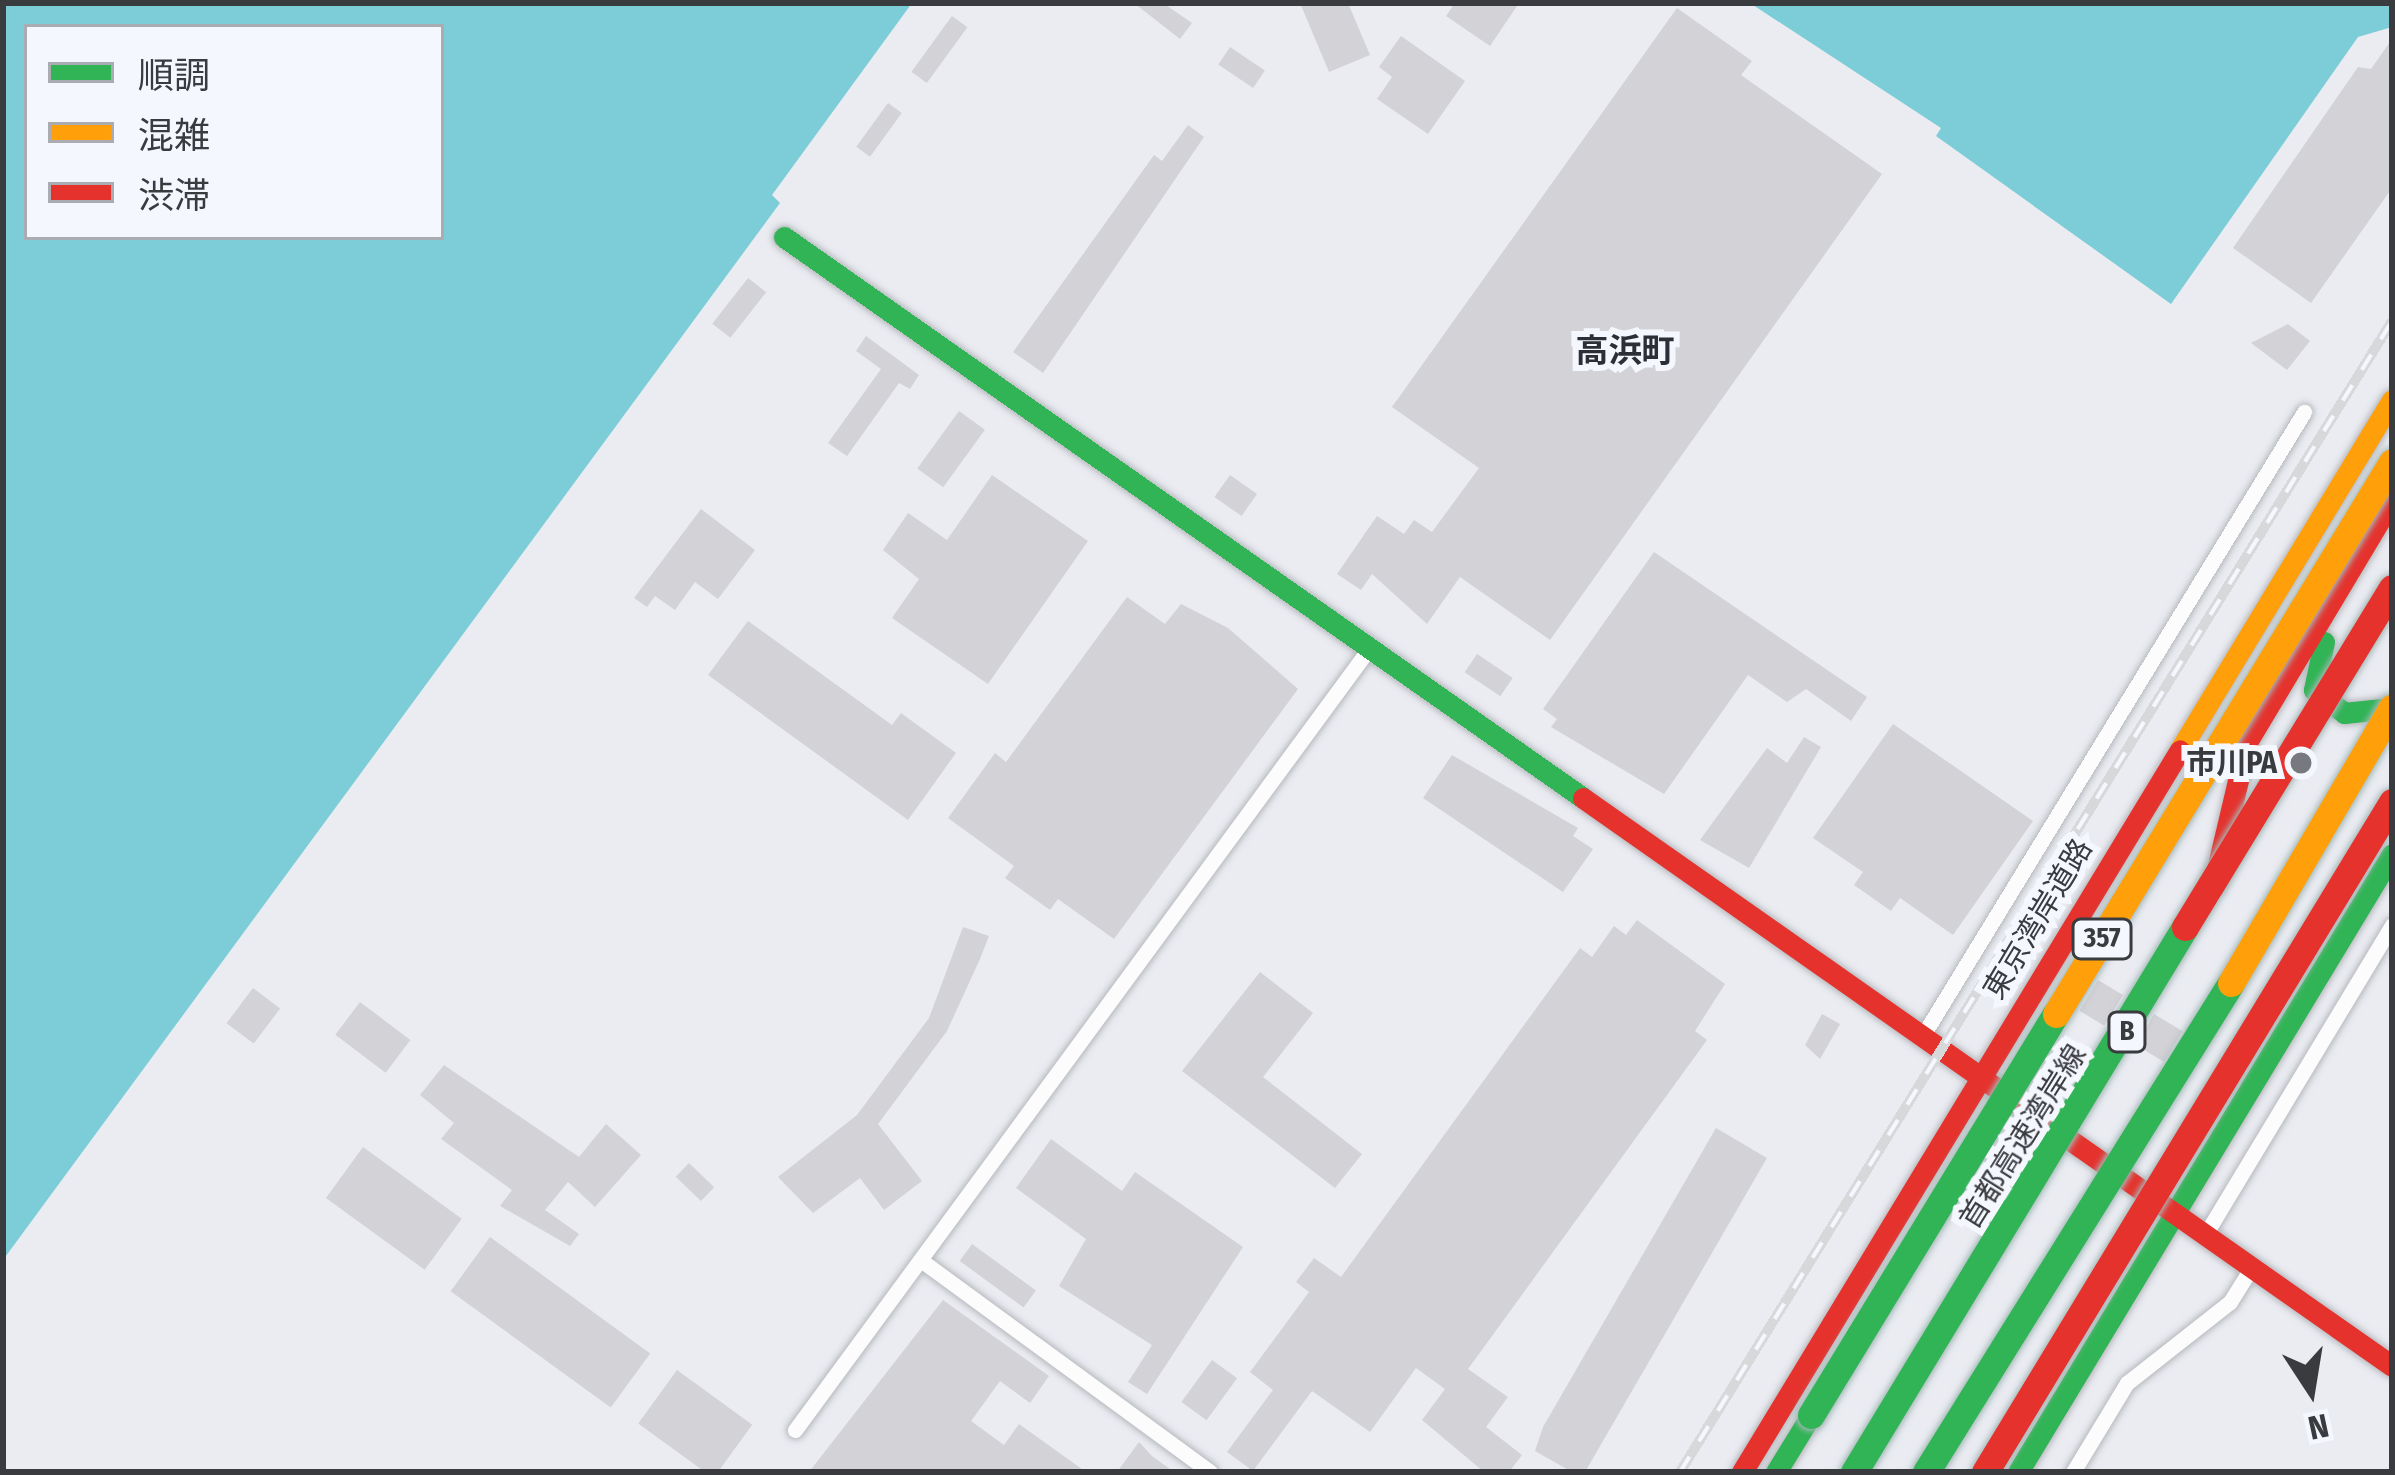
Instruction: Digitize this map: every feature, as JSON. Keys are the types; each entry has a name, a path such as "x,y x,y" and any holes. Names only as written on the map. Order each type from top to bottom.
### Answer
{"main road":[{"path":"784,237 1983,1072 2249,1270 2392,1366"},
{"name":"東京湾岸道路","path":"1742,1472 2392,400"},
{"name":"357","path":"1776,1472 2392,462"},
{"path":"2213,886 2247,742 2392,500"},
{"path":"2392,530 2327,635 2314,690 2344,712 2392,708"},
{"name":"首都高速湾岸線","path":"1854,1472 2392,588"},
{"name":"B","path":"1926,1472 2118,1175 2392,708"},
{"path":"1984,1472 2392,802"},
{"path":"2018,1472 2392,854"}],"street":[{"path":"1925,1032 2304,412"},
{"path":"795,1430 1371,646"},
{"path":"2205,1235 2392,925"},
{"path":"922,1261 1210,1472"},
{"path":"2073,1472 2127,1383 2230,1302 2249,1270"}],"water":[{"path":"3,3 912,3 772,195 780,203 3,1260"},
{"path":"1750,3 2392,3 2392,27 2358,37 2171,304 1936,136 1941,128"}],"building":[{"path":"1134,3 1163,3 1192,23 1180,39"},
{"path":"1300,3 1348,3 1370,55 1329,72"},
{"path":"1455,3 1519,3 1490,46 1446,16"},
{"path":"1677,8 1752,61 1741,75 1882,174 1550,640 1460,577 1427,624 1372,574 1361,590 1337,574 1377,516 1404,534 1414,520 1432,532 1479,468 1392,407"},
{"path":"952,16 967,27 927,83 911,72"},
{"path":"1401,36 1465,81 1428,134 1377,99 1392,77 1379,67"},
{"path":"2392,39 2392,188 2311,303 2233,248 2358,67 2371,69"},
{"path":"1230,47 1265,70 1253,88 1218,64"},
{"path":"888,103 902,113 870,157 856,147"},
{"path":"1188,125 1204,137 1043,373 1013,352 1154,155 1162,161"},
{"path":"748,278 766,292 730,338 712,324"},
{"path":"2288,324 2310,341 2287,370 2251,343"},
{"path":"866,336 919,375 910,389 899,383 847,456 828,443 881,369 856,351"},
{"path":"959,411 985,430 943,487 917,468"},
{"path":"992,475 1088,541 988,684 892,618 919,579 883,550 908,513 947,540"},
{"path":"1230,475 1257,494 1242,516 1215,497"},
{"path":"701,509 755,550 718,599 695,582 675,610 655,596 647,607 634,598"},
{"path":"1654,552 1867,697 1851,721 1806,689 1787,702 1748,675 1664,794 1551,727 1557,719 1543,709"},
{"path":"1127,597 1165,624 1181,604 1228,628 1298,689 1114,939 1058,899 1050,910 1005,878 1014,866 948,818 995,753 1006,762"},
{"path":"748,621 892,725 901,713 956,753 908,820 708,675"},
{"path":"1477,654 1513,678 1500,696 1465,672"},
{"path":"1893,724 2033,821 1953,935 1900,898 1891,911 1854,885 1863,872 1813,838"},
{"path":"1804,737 1821,747 1749,868 1700,840 1767,748 1787,763"},
{"path":"1452,755 1578,828 1573,836 1593,849 1563,892 1423,798"},
{"path":"1637,920 1725,984 1695,1031 1707,1040 1468,1369 1508,1397 1486,1427 1522,1455 1509,1472 1484,1472 1422,1420 1445,1389 1416,1368 1370,1432 1312,1391 1253,1471 1227,1452 1273,1390 1250,1372 1309,1292 1296,1282 1314,1258 1341,1277 1580,948 1592,957 1614,926 1626,935"},
{"path":"963,927 989,936 980,959 947,1031 878,1124 922,1181 884,1210 860,1178 813,1213 778,1177 857,1115 929,1018"},
{"path":"1260,972 1313,1013 1263,1077 1362,1154 1335,1188 1182,1071"},
{"path":"2098,980 2123,995 2104,1026 2079,1011"},
{"path":"253,988 280,1008 254,1044 227,1023"},
{"path":"360,1002 410,1040 386,1073 335,1035"},
{"path":"1822,1014 1840,1024 1820,1059 1805,1045"},
{"path":"2154,1014 2182,1031 2164,1062 2135,1045"},
{"path":"444,1065 579,1157 606,1124 641,1155 595,1207 568,1182 545,1210 579,1234 570,1246 500,1206 512,1190 441,1139 454,1123 420,1095"},
{"path":"1716,1128 1767,1158 1585,1472 1572,1472 1535,1451 1543,1427"},
{"path":"1051,1139 1122,1191 1135,1172 1243,1247 1147,1394 1128,1382 1152,1345 1059,1286 1086,1239 1016,1188"},
{"path":"363,1147 462,1219 425,1270 326,1198"},
{"path":"689,1163 714,1187 701,1201 676,1177"},
{"path":"490,1237 650,1353 611,1408 451,1291"},
{"path":"972,1244 1036,1290 1024,1307 960,1261"},
{"path":"943,1300 1049,1376 1030,1403 1000,1381 971,1421 1004,1445 1019,1424 1086,1472 809,1472"},
{"path":"1212,1360 1237,1378 1207,1420 1181,1402"},
{"path":"677,1370 752,1425 718,1472 705,1472 638,1423"},
{"path":"1139,1442 1152,1456 1174,1472 1117,1472"}],"railway":[{"path":"1680,1472 2392,321"}],"traffic: fast":[{"path":"784,237 1583,798"},
{"path":"2324,642 2314,690 2344,713 2392,708"},
{"path":"2018,1472 2392,854"},
{"path":"1854,1472 2185,927"},
{"path":"1926,1472 2231,983"},
{"path":"1811,1415 2056,1014"},
{"path":"1776,1472 1811,1415"}],"traffic: slow":[{"path":"2180,750 2392,400"},
{"path":"2056,1014 2392,462"},
{"path":"2231,983 2392,708"}],"traffic: jam":[{"path":"2214,882 2247,742 2392,500"},
{"path":"2185,927 2392,588"},
{"path":"1742,1472 2180,750"},
{"path":"1583,798 2392,1366"},
{"path":"1985,1472 2392,802"}],"place":[{"name":"市川PA","path":"2301,763"}],"district":[{"name":"高浜町","path":"1625,352"}]}
